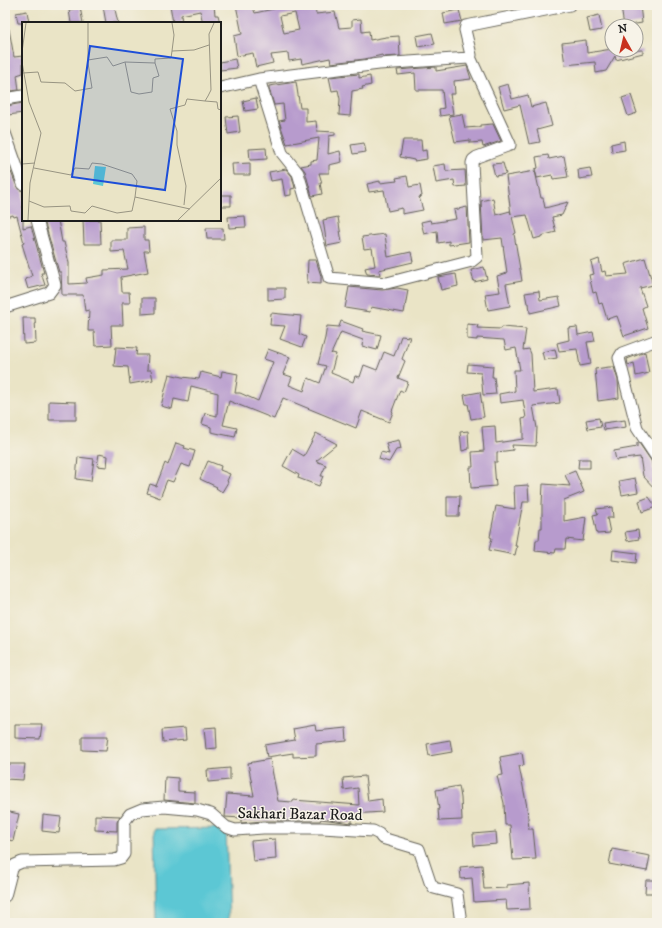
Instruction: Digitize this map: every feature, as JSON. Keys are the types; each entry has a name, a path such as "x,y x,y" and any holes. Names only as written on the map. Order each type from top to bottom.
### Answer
{"street":[{"path":"259,79 282,153 298,173 329,278 387,283 472,261 477,257 472,163 477,157 510,144 470,57 465,30 466,26 570,5"},
{"path":"221,88 259,79 379,64 470,57"},
{"path":"5,99 22,96"},
{"path":"5,133 22,181"},
{"path":"5,307 49,293 55,285 37,221"},
{"path":"657,340 622,353 619,358 637,428 657,458"},
{"name":"Sakhari Bazar Road","path":"5,896 12,869 22,862 114,860 121,858 124,854 124,822 130,814 142,809 164,808 197,810 211,814 226,827 235,830 263,828 322,828 373,831 379,834 382,838 419,849 430,882 434,888 457,894 462,923"}],"water":[{"path":"226,828 229,923 156,923 154,829"}],"building":[{"path":"114,5 118,22 106,22 103,6"},
{"path":"170,5 214,5 215,15 218,15 220,22 203,22 200,11 181,15 182,22 173,22"},
{"path":"236,5 252,5 255,13 278,8 278,5 315,5 316,14 335,12 339,28 352,27 352,20 361,19 362,32 369,31 370,40 399,36 400,56 383,57 382,55 365,59 331,63 330,58 302,64 301,59 289,61 288,53 271,55 273,63 256,67 253,53 237,56 234,36 242,34","holes":["295,13 299,30 284,33 280,16"]},
{"path":"640,5 641,18 623,18 621,7"},
{"path":"80,7 83,22 71,22 69,10"},
{"path":"459,10 462,21 445,24 443,13"},
{"path":"27,11 29,22 18,23 16,13"},
{"path":"599,15 602,30 590,32 587,18"},
{"path":"5,29 9,29 14,57 22,56 22,73 17,75 19,90 11,91 7,61 5,61"},
{"path":"432,33 435,44 418,47 416,36"},
{"path":"586,40 587,53 604,50 604,58 614,58 606,71 596,73 595,62 565,65 562,43"},
{"path":"235,59 237,68 221,70 221,62"},
{"path":"467,66 471,79 454,81 455,94 450,94 453,114 440,116 439,109 444,108 442,90 416,90 415,73 398,75 397,70 436,67 436,71"},
{"path":"359,74 359,78 370,76 371,85 362,87 363,89 352,91 350,116 339,115 340,99 338,90 332,91 329,77"},
{"path":"296,82 300,108 306,108 306,122 316,121 317,131 335,132 335,135 329,136 328,154 340,151 342,162 329,165 329,173 319,173 322,183 320,183 322,194 312,196 305,171 301,166 311,164 311,161 317,160 319,138 287,144 279,121 285,120 283,104 274,105 269,88 269,86"},
{"path":"508,84 512,99 528,95 531,107 546,103 552,126 537,130 540,142 529,144 520,105 504,109 498,87"},
{"path":"631,95 637,113 628,116 622,98"},
{"path":"256,98 258,109 245,111 243,101"},
{"path":"22,103 22,113 8,115 6,106"},
{"path":"462,114 465,128 493,124 501,141 483,147 482,142 470,143 470,140 455,142 449,116"},
{"path":"238,116 240,132 228,134 226,117"},
{"path":"403,140 421,140 422,151 426,150 427,159 414,161 400,157"},
{"path":"624,141 625,150 612,152 611,144"},
{"path":"364,143 366,152 353,154 351,145"},
{"path":"266,148 267,159 250,160 249,149"},
{"path":"548,155 549,159 564,156 568,177 553,179 552,175 537,178 535,169 538,168 536,157"},
{"path":"250,163 250,175 233,175 232,164"},
{"path":"503,163 506,174 495,176 492,164"},
{"path":"445,164 446,171 465,170 466,186 455,187 454,180 436,183 433,166"},
{"path":"590,168 592,177 579,179 578,170"},
{"path":"286,169 292,176 295,188 291,189 291,195 285,196 282,179 271,181 269,172"},
{"path":"535,171 541,198 543,198 545,208 568,202 562,215 552,217 556,232 534,239 527,215 512,217 516,233 514,234 522,281 506,284 510,306 488,310 485,294 500,292 497,276 507,273 502,238 483,240 481,201 493,198 496,215 510,211 511,214 506,176"},
{"path":"11,172 18,189 22,191 23,228 31,226 44,273 41,273 45,285 28,289 25,279 32,276 22,244 24,243 17,216 14,217 13,215 5,217 5,174"},
{"path":"407,176 409,187 420,185 422,196 419,197 423,210 402,214 402,208 388,211 384,190 369,192 367,184 380,181 380,183 397,181 396,178"},
{"path":"221,195 231,195 231,206 221,206"},
{"path":"467,207 469,242 449,245 449,241 438,243 437,231 424,234 421,222 430,220 431,223 456,219 454,210"},
{"path":"245,216 246,227 229,228 228,217"},
{"path":"338,217 342,243 327,246 323,220"},
{"path":"44,221 58,221 62,242 64,242 69,263 69,284 87,283 86,278 104,275 104,270 128,269 124,251 111,252 111,240 127,240 127,228 144,227 144,240 148,240 149,251 144,251 148,272 121,277 122,292 129,292 130,303 122,303 123,325 111,325 112,345 95,346 94,331 88,331 89,310 85,311 83,295 62,295 61,272 59,272"},
{"path":"83,221 100,221 101,244 84,244"},
{"path":"206,228 223,228 224,239 207,239"},
{"path":"385,234 388,257 411,252 413,262 379,270 380,275 367,274 365,268 375,266 372,248 364,249 362,237"},
{"path":"645,258 653,285 640,288 646,306 642,308 648,328 624,336 617,316 607,319 602,303 599,304 596,292 593,293 589,275 594,274 591,262 599,259 602,272 605,271 606,276 628,274 625,264"},
{"path":"308,260 316,260 321,276 321,284 307,283"},
{"path":"484,267 487,279 474,282 471,270"},
{"path":"456,274 458,286 441,290 438,277"},
{"path":"349,287 382,290 397,288 408,290 404,313 371,307 370,312 345,308"},
{"path":"268,288 285,288 285,299 268,300"},
{"path":"539,291 540,300 559,297 561,306 530,313 529,303 527,303 525,293"},
{"path":"142,298 155,298 155,313 142,314"},
{"path":"271,313 301,316 299,334 306,337 302,347 280,339 285,326 270,325"},
{"path":"23,318 35,318 36,343 24,344"},
{"path":"341,321 363,329 362,331 381,335 377,350 362,346 363,340 341,332 331,354 336,354 331,373 353,382 355,376 360,377 364,365 377,370 384,352 394,356 401,336 410,337 402,359 405,361 398,378 408,382 404,392 400,390 389,422 362,411 356,428 283,398 274,419 229,401 223,425 237,428 235,437 211,432 211,427 202,424 205,413 217,416 218,393 191,386 188,402 174,399 172,409 161,406 169,374 199,379 201,372 221,377 222,371 238,374 235,393 240,393 258,401 273,362 264,359 268,349 290,357 283,374 292,377 289,385 304,391 308,378 320,383 326,366 318,364 327,326 339,327"},
{"path":"467,324 478,325 477,328 501,329 502,327 526,329 523,350 529,349 531,354 533,392 558,389 560,403 533,406 537,428 536,446 512,445 513,450 497,452 497,462 494,462 496,486 471,488 470,467 473,467 472,452 484,451 482,427 495,426 496,443 523,439 522,419 526,418 523,400 500,403 499,394 515,391 514,370 520,370 516,348 506,350 504,340 477,338 477,340 467,339"},
{"path":"577,327 578,335 593,332 595,341 587,342 591,364 580,366 577,349 559,351 557,343 569,340 568,328"},
{"path":"116,347 137,348 136,355 148,355 147,370 151,370 153,380 130,384 128,367 114,366"},
{"path":"555,349 557,358 544,360 542,352"},
{"path":"645,352 649,373 636,376 634,363 628,365 627,359"},
{"path":"468,364 493,366 492,377 494,377 496,394 483,395 481,373 467,372"},
{"path":"614,367 618,380 619,398 598,401 595,369"},
{"path":"480,392 484,417 471,419 468,404 466,404 464,395"},
{"path":"49,401 76,402 76,420 49,420"},
{"path":"599,418 601,427 588,429 586,420"},
{"path":"625,420 626,427 604,430 603,423"},
{"path":"468,431 469,449 462,451 460,432"},
{"path":"316,433 337,444 316,461 326,465 321,476 323,476 319,486 298,478 299,475 283,466 292,449 304,456"},
{"path":"399,440 401,449 396,450 389,462 379,459 381,452 389,454 386,443"},
{"path":"176,443 185,446 184,448 195,451 190,467 181,464 173,482 167,480 160,498 147,493 150,484 156,486 165,463 168,465"},
{"path":"637,443 639,443 652,462 653,470 655,470 657,477 657,491 643,476 640,457 616,460 614,451 637,447"},
{"path":"99,454 108,456 107,467 97,466"},
{"path":"78,457 94,459 91,481 76,479"},
{"path":"579,459 590,459 590,468 578,468"},
{"path":"208,461 221,466 220,470 230,474 227,481 228,482 222,492 216,488 217,487 200,479"},
{"path":"575,471 584,492 564,500 564,521 586,517 583,541 566,539 565,549 556,549 555,553 535,551 536,540 539,540 540,528 542,528 543,484 570,486 565,475"},
{"path":"635,478 638,492 622,495 619,481"},
{"path":"528,485 529,502 523,502 515,546 517,546 515,555 489,550 496,506 515,509 514,486"},
{"path":"447,496 460,496 459,516 447,516"},
{"path":"649,497 656,507 642,512 639,501"},
{"path":"612,507 613,518 607,518 610,533 597,534 593,515 598,514 596,509"},
{"path":"638,530 639,539 627,541 625,532"},
{"path":"613,550 637,553 636,563 612,560"},
{"path":"15,724 42,724 40,739 15,738"},
{"path":"315,725 316,731 346,728 347,741 316,744 316,756 293,757 293,753 267,757 265,745 295,740 293,729"},
{"path":"216,727 217,748 206,749 204,728"},
{"path":"185,728 186,740 163,742 162,730"},
{"path":"82,736 108,736 106,751 82,750"},
{"path":"450,740 452,752 429,756 427,744"},
{"path":"522,753 524,765 519,766 527,807 529,829 533,829 536,859 513,860 510,825 505,825 504,803 497,776 503,775 500,757"},
{"path":"270,759 278,801 293,802 293,800 359,805 358,788 344,790 343,778 365,776 368,801 382,799 383,812 352,814 352,823 321,819 320,821 263,821 241,823 241,818 225,817 227,794 254,796 248,763"},
{"path":"5,764 25,764 23,780 5,779"},
{"path":"230,768 230,780 208,782 207,770"},
{"path":"165,777 178,778 178,791 195,792 195,803 164,800"},
{"path":"459,786 462,820 439,821 436,790"},
{"path":"5,811 19,814 13,841 5,839"},
{"path":"43,815 61,817 59,833 42,831"},
{"path":"95,815 120,816 117,822 117,831 95,830"},
{"path":"496,832 497,844 474,846 473,834"},
{"path":"275,839 276,859 253,861 251,841"},
{"path":"612,849 650,856 647,871 609,864"},
{"path":"482,865 484,889 507,888 507,885 529,883 530,909 507,910 506,900 474,902 472,878 461,879 460,867"},
{"path":"646,880 657,880 657,893 645,893"}]}
